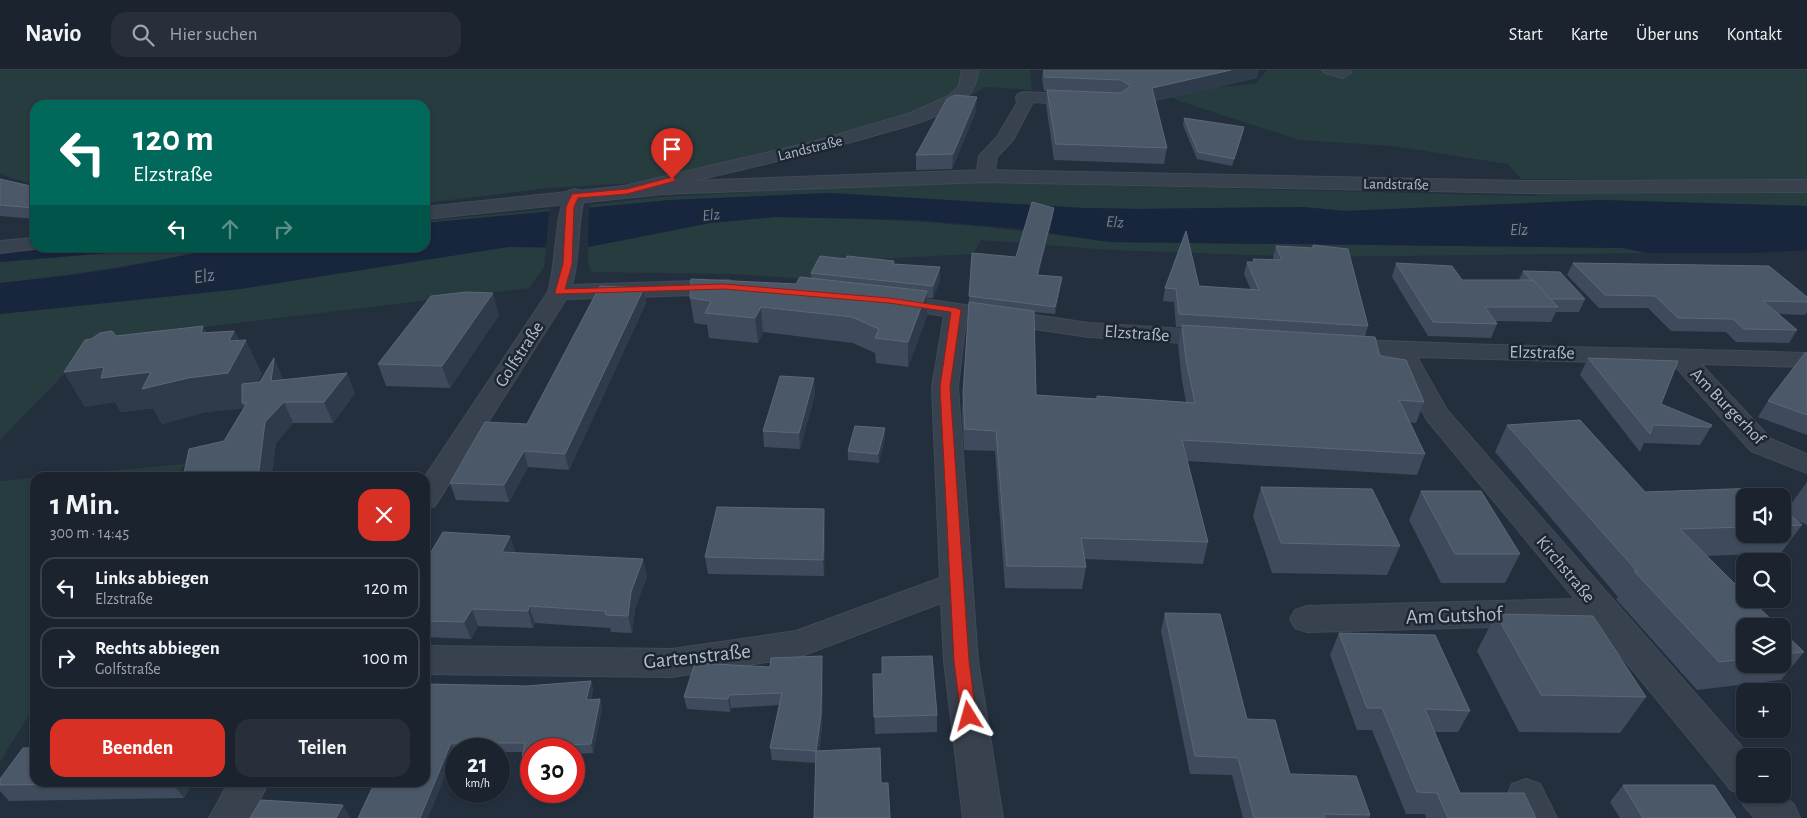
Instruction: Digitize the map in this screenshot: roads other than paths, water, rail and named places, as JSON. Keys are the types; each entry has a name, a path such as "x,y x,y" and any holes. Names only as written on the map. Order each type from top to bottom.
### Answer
{"street":[{"name":"Landstraße","path":"430,213 572,201 627,191 831,144 920,116 960,95 970,80 970,70"},
{"path":"988,156 1004,140 1025,103 1024,97 1100,101"},
{"path":"985,176 988,156 985,140 1004,107"},
{"name":"Landstraße","path":"627,191 701,186 985,176 1530,187 1807,186"},
{"name":"Golfstraße","path":"430,491 560,292 567,264 572,201"},
{"path":"0,247 30,244"},
{"path":"560,292 704,287 754,289"},
{"name":"Elzstraße","path":"870,299 1088,330 1235,339"},
{"path":"956,310 945,387 961,661 983,818"},
{"name":"Elzstraße","path":"1323,345 1401,350 1679,355 1807,360"},
{"name":"Kirchstraße","path":"1401,350 1436,414 1601,611 1736,768"},
{"name":"Am Burgerhof","path":"1679,355 1761,445 1807,464"},
{"name":"Gartenstraße","path":"430,660 672,664 799,644 957,584"},
{"name":"Am Gutshof","path":"1306,619 1601,611"},
{"path":"229,818 247,787"},
{"path":"1766,803 1780,818"}],"water":[{"name":"Elz","path":"829,193 1082,208 1140,209 1302,207 1345,211 1600,200 1807,206 1807,250 1756,253 1646,253 1623,248 1110,242 1021,229 916,220 775,217 710,223 588,247 508,247 240,289 0,314 0,283 126,267 201,252 430,252 430,223 671,200"},
{"path":"30,250 119,252 0,262 0,253"}]}
